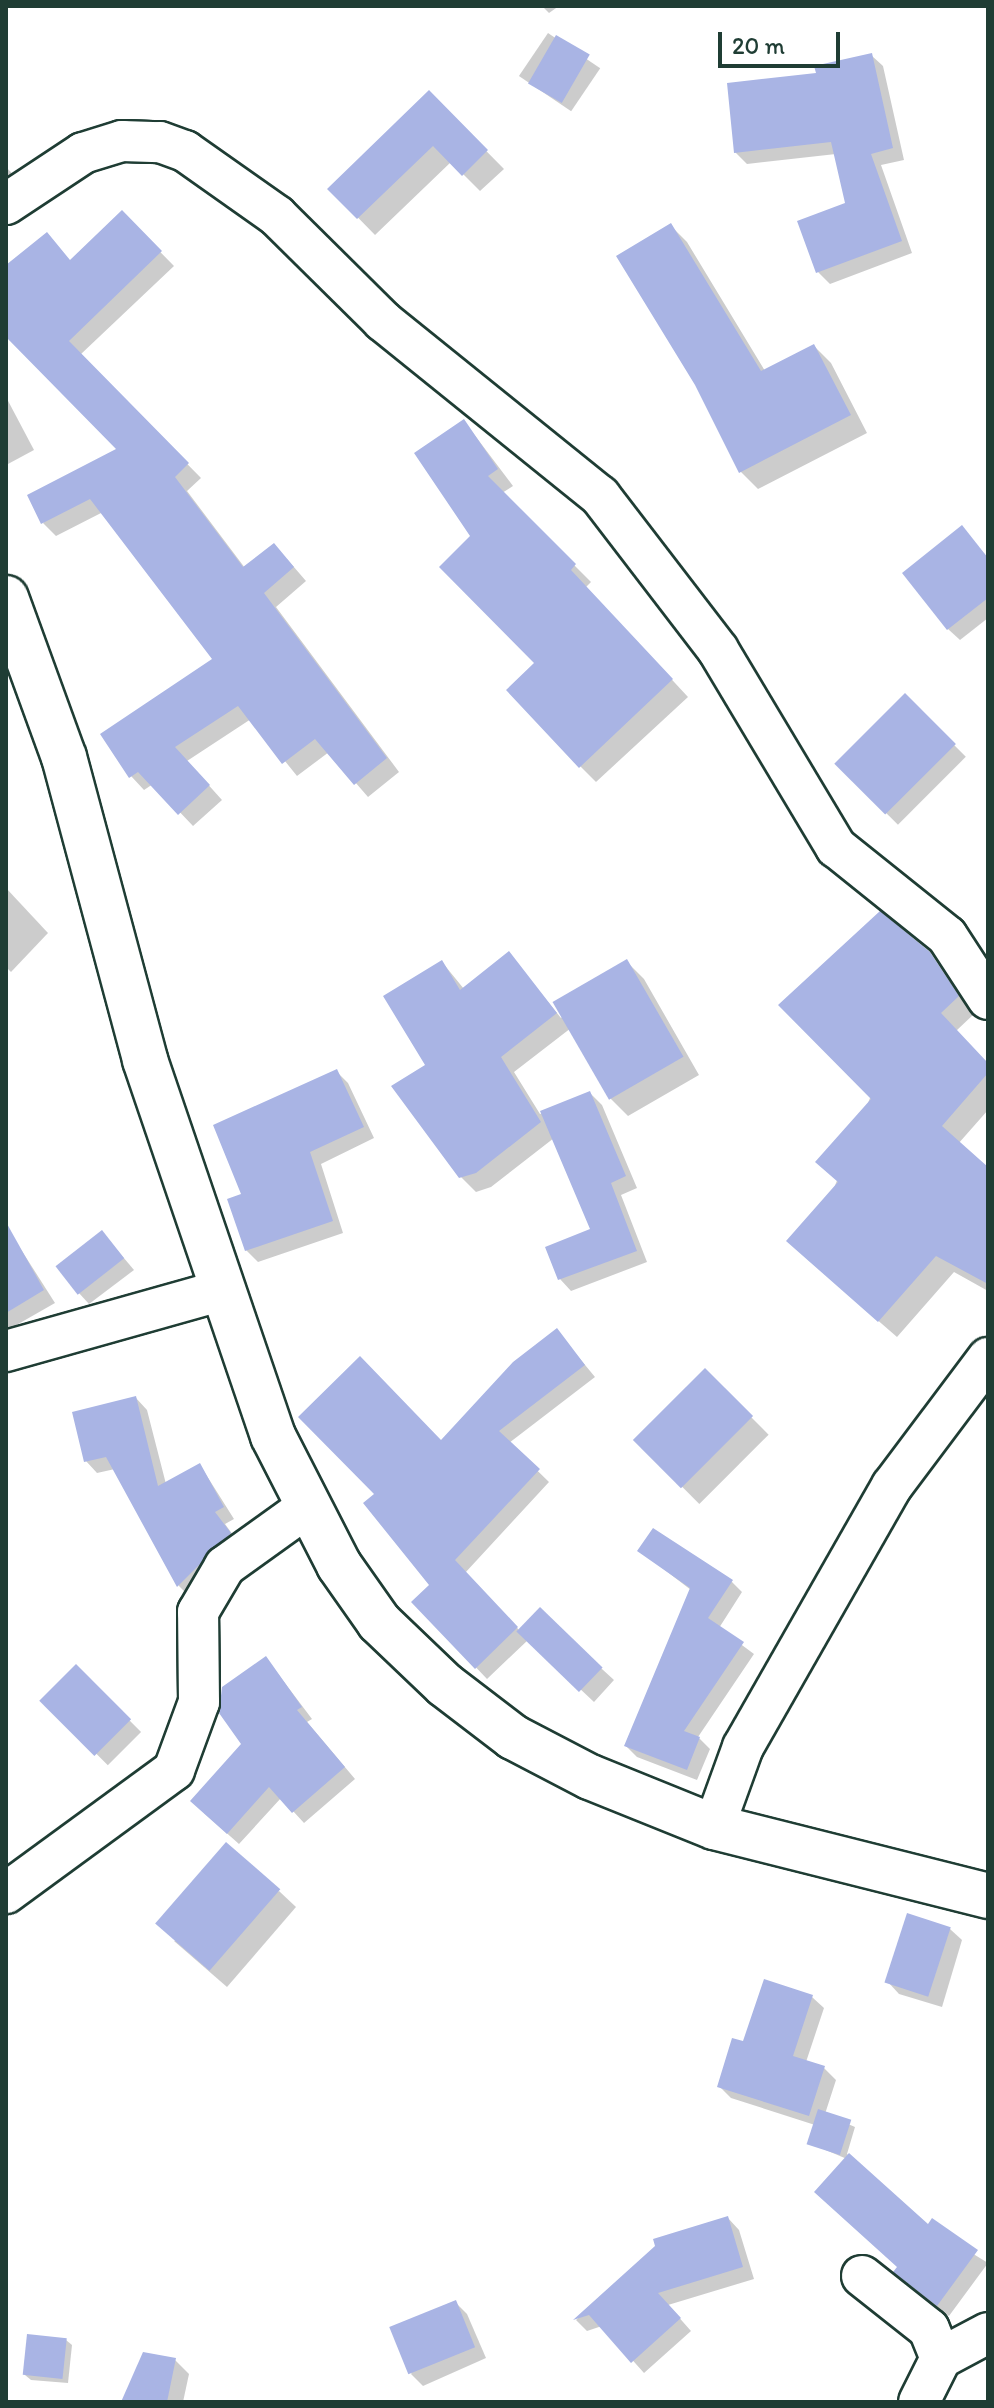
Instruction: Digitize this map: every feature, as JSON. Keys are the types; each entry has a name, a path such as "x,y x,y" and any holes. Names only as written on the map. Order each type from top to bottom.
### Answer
{"main road":[{"path":"6,598 64,757 145,1060 220,1291 273,1436 307,1507 339,1565 379,1622 445,1685 513,1737 590,1777 714,1827 988,1896"}],"street":[{"path":"6,204 83,153 122,141 160,142 185,151 277,216 383,321 600,496 718,650 836,847 947,936 988,999"},
{"path":"6,1351 220,1291"},
{"path":"714,1827 743,1747 892,1486 988,1358"},
{"path":"6,1893 174,1770 199,1702 198,1612 225,1566 307,1507"},
{"path":"862,2276 929,2329 941,2358"},
{"path":"919,2402 941,2358 988,2333"}],"building":[{"path":"556,35 590,54 562,103 528,83"},
{"path":"872,53 893,148 871,154 902,241 816,273 797,221 845,203 831,142 734,153 727,83 816,73 814,66"},
{"path":"429,90 488,150 462,176 433,146 357,219 327,189"},
{"path":"122,210 162,251 69,341 189,463 175,477 243,567 274,543 294,567 264,593 387,758 354,785 315,739 282,764 238,706 175,747 210,785 178,815 138,772 129,778 100,734 212,659 90,499 41,524 27,495 116,449 6,337 6,265 47,232 70,260"},
{"path":"671,223 761,371 814,344 851,415 739,473 695,385 616,256"},
{"path":"464,419 498,469 488,476 576,564 571,570 673,679 579,768 506,690 534,663 439,567 470,536 414,453"},
{"path":"962,525 988,558 988,598 947,630 902,573"},
{"path":"905,693 956,744 885,815 834,764"},
{"path":"880,911 930,952 959,996 941,1013 988,1063 988,1073 942,1126 988,1167 988,1284 936,1256 878,1322 786,1241 838,1182 815,1162 871,1099 778,1005"},
{"path":"509,951 557,1013 501,1057 541,1122 476,1173 459,1178 391,1086 425,1065 383,996 442,960 460,990"},
{"path":"627,959 684,1057 609,1100 553,1002"},
{"path":"337,1069 364,1127 310,1152 333,1221 245,1251 227,1199 241,1194 213,1125"},
{"path":"590,1091 626,1176 611,1183 637,1251 558,1280 545,1247 590,1229 540,1111"},
{"path":"6,1222 44,1290 6,1313"},
{"path":"102,1230 124,1258 78,1295 56,1266"},
{"path":"557,1328 585,1365 499,1431 540,1469 455,1560 518,1627 475,1669 411,1602 429,1585 363,1503 374,1494 298,1417 360,1356 441,1440 513,1362"},
{"path":"705,1368 753,1416 681,1488 633,1440"},
{"path":"136,1396 158,1486 200,1463 224,1507 215,1512 231,1533 177,1587 106,1457 84,1462 72,1412"},
{"path":"653,1528 733,1580 708,1618 744,1642 684,1731 700,1737 687,1770 624,1746 690,1588 637,1551"},
{"path":"540,1607 603,1667 579,1692 516,1631"},
{"path":"266,1656 302,1707 297,1710 345,1767 292,1813 269,1787 227,1834 190,1801 241,1744 219,1713 222,1687"},
{"path":"76,1664 131,1719 94,1756 39,1701"},
{"path":"226,1842 280,1889 209,1971 155,1924"},
{"path":"907,1913 951,1927 928,1997 884,1982"},
{"path":"764,1979 813,1995 793,2056 825,2066 809,2116 717,2087 732,2038 743,2041"},
{"path":"818,2109 851,2120 840,2155 807,2144"},
{"path":"849,2153 928,2224 932,2218 978,2250 937,2306 893,2272 897,2267 814,2192"},
{"path":"728,2216 743,2267 658,2293 681,2318 631,2363 589,2315 573,2320 655,2246 653,2239"},
{"path":"456,2300 475,2347 408,2374 389,2327"},
{"path":"27,2334 67,2338 62,2379 23,2375"},
{"path":"143,2352 176,2358 167,2402 121,2402"}]}
